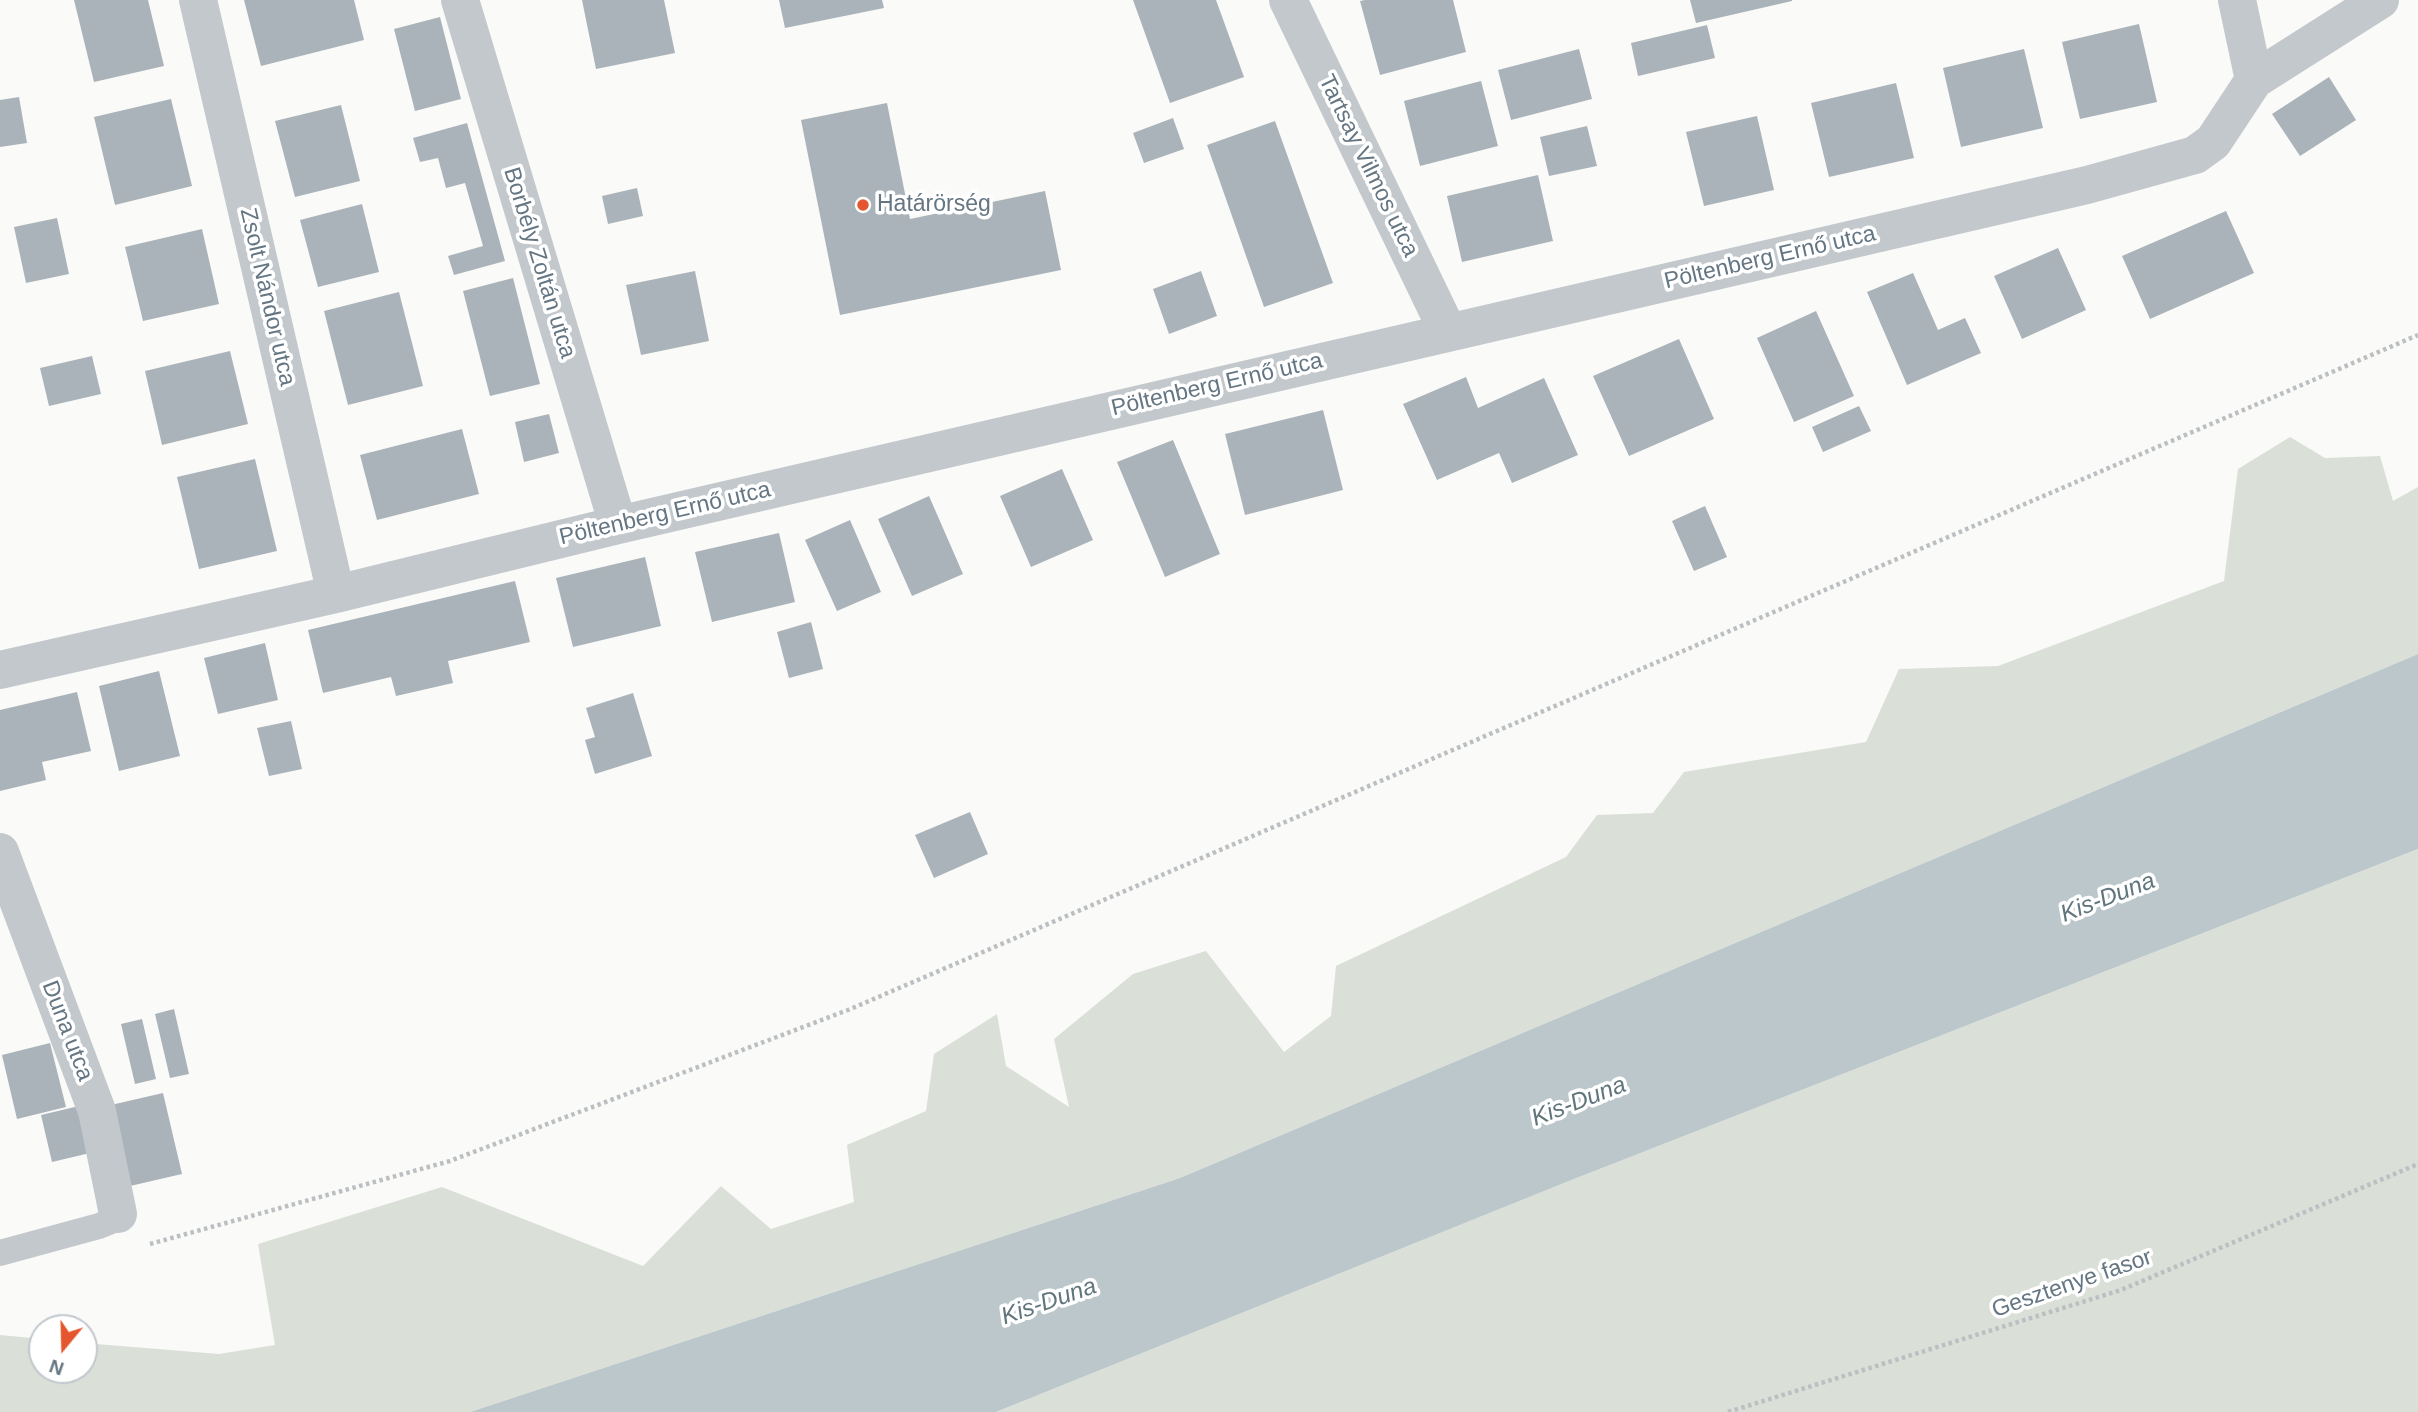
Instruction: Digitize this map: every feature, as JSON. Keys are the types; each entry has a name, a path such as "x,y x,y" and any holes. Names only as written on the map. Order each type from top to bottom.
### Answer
{"street":[{"name":"Zsolt Nándor utca","path":"198,0 336,594"},
{"name":"Borbély Zoltán utca","path":"460,0 618,525"},
{"name":"Tartsay Vilmos utca","path":"1288,0 1448,332"},
{"path":"2237,0 2255,80"},
{"name":"Pöltenberg Ernő utca","path":"0,670 2087,185 2195,155 2213,142 2255,80 2380,0"},
{"name":"Duna utca","path":"0,852 97,1111 118,1214"}],"lane":[{"path":"0,1252 99,1226 118,1214"}],"path":[{"path":"149,1244 450,1161 848,1010 2418,335"},
{"name":"Gesztenye fasor","path":"1728,1412 2121,1290 2418,1164"}],"shaded area":[{"path":"2290,437 2325,458 2380,456 2393,501 2418,487 2418,654 1180,1178 470,1412 0,1412 0,1335 28,1338 28,1384 98,1384 98,1344 219,1354 275,1345 258,1244 442,1187 643,1266 721,1186 771,1229 854,1202 847,1145 926,1111 934,1054 997,1014 1006,1066 1069,1107 1054,1039 1133,974 1206,951 1284,1052 1331,1016 1336,966 1566,857 1597,815 1653,813 1684,772 1866,742 1899,669 1998,666 2224,581 2238,469"},
{"path":"2418,849 2418,1412 996,1412 1574,1179"}],"water":[{"name":"Kis-Duna","path":"2418,654 2418,849 1574,1179 996,1412 470,1412 1180,1178"}],"building":[{"path":"74,0 148,0 164,66 94,82"},
{"path":"244,0 354,0 364,40 261,66"},
{"path":"582,0 664,0 675,53 596,69"},
{"path":"779,0 882,0 884,8 785,28"},
{"path":"1133,0 1216,0 1244,77 1170,103"},
{"path":"1453,0 1466,52 1380,75 1360,1"},
{"path":"1690,0 1792,0 1792,1 1696,23"},
{"path":"440,17 461,99 415,111 394,29"},
{"path":"2139,24 2157,102 2080,119 2062,42"},
{"path":"1707,25 1715,58 1638,76 1631,43"},
{"path":"1579,49 1592,99 1511,120 1498,70"},
{"path":"2024,49 2043,128 1961,147 1943,68"},
{"path":"2329,77 2356,120 2300,156 2272,114"},
{"path":"1481,81 1498,146 1420,166 1404,101"},
{"path":"1896,83 1914,158 1829,177 1811,103"},
{"path":"19,97 27,143 0,147 0,100"},
{"path":"171,99 192,186 115,205 94,117"},
{"name":"Határörség","path":"887,103 910,219 1045,191 1061,270 840,315 801,120"},
{"path":"341,105 360,181 295,197 275,121"},
{"path":"1757,116 1774,190 1704,206 1686,132"},
{"path":"1173,118 1184,149 1144,163 1133,133"},
{"path":"1275,121 1333,283 1264,307 1207,145"},
{"path":"467,123 505,261 454,275 448,256 483,246 465,183 446,188 438,158 420,162 413,138"},
{"path":"1587,126 1597,166 1549,176 1540,137"},
{"path":"1538,175 1553,241 1462,262 1447,196"},
{"path":"637,188 643,216 608,224 602,196"},
{"path":"362,204 379,272 318,287 300,220"},
{"path":"2226,211 2254,273 2150,319 2122,256"},
{"path":"57,218 69,274 26,283 14,227"},
{"path":"202,229 219,304 143,321 125,247"},
{"path":"2058,248 2086,310 2022,339 1994,276"},
{"path":"695,271 709,341 641,355 626,285"},
{"path":"1201,271 1217,316 1169,334 1153,289"},
{"path":"1913,273 1938,330 1965,318 1981,353 1907,385 1867,292"},
{"path":"513,278 540,384 490,396 463,291"},
{"path":"399,292 423,386 348,405 324,311"},
{"path":"1816,311 1854,396 1794,422 1757,338"},
{"path":"1679,339 1714,419 1629,456 1593,376"},
{"path":"230,351 248,424 162,445 145,371"},
{"path":"92,356 101,394 49,406 40,368"},
{"path":"1466,377 1478,408 1544,378 1578,455 1512,483 1499,453 1437,480 1403,404"},
{"path":"1859,406 1871,431 1823,452 1812,427"},
{"path":"1323,410 1343,490 1245,515 1225,434"},
{"path":"549,414 559,453 524,462 515,422"},
{"path":"462,429 479,494 377,520 360,455"},
{"path":"1173,440 1220,554 1165,577 1117,462"},
{"path":"255,459 277,551 199,569 177,477"},
{"path":"1062,469 1093,540 1031,567 1000,496"},
{"path":"929,496 963,574 912,596 878,519"},
{"path":"1705,506 1727,557 1694,571 1672,521"},
{"path":"850,520 881,592 837,611 805,540"},
{"path":"779,533 795,602 712,622 695,552"},
{"path":"645,557 661,626 573,647 556,578"},
{"path":"515,581 530,642 448,661 453,683 396,696 391,677 323,693 308,630"},
{"path":"811,622 823,669 789,678 777,632"},
{"path":"265,643 278,700 218,714 204,658"},
{"path":"159,671 180,756 119,771 99,686"},
{"path":"77,692 91,751 42,762 46,780 0,791 0,710"},
{"path":"633,693 652,756 595,774 585,740 595,737 586,708"},
{"path":"291,721 302,769 269,776 257,728"},
{"path":"970,812 988,854 934,878 915,835"},
{"path":"174,1009 189,1074 170,1078 155,1014"},
{"path":"142,1019 156,1079 135,1084 121,1024"},
{"path":"50,1043 66,1107 17,1119 2,1055"},
{"path":"163,1093 182,1174 130,1186 111,1105"},
{"path":"79,1106 90,1153 52,1162 41,1115"}],"place":[{"name":"Határörség","path":"863,205"}]}
